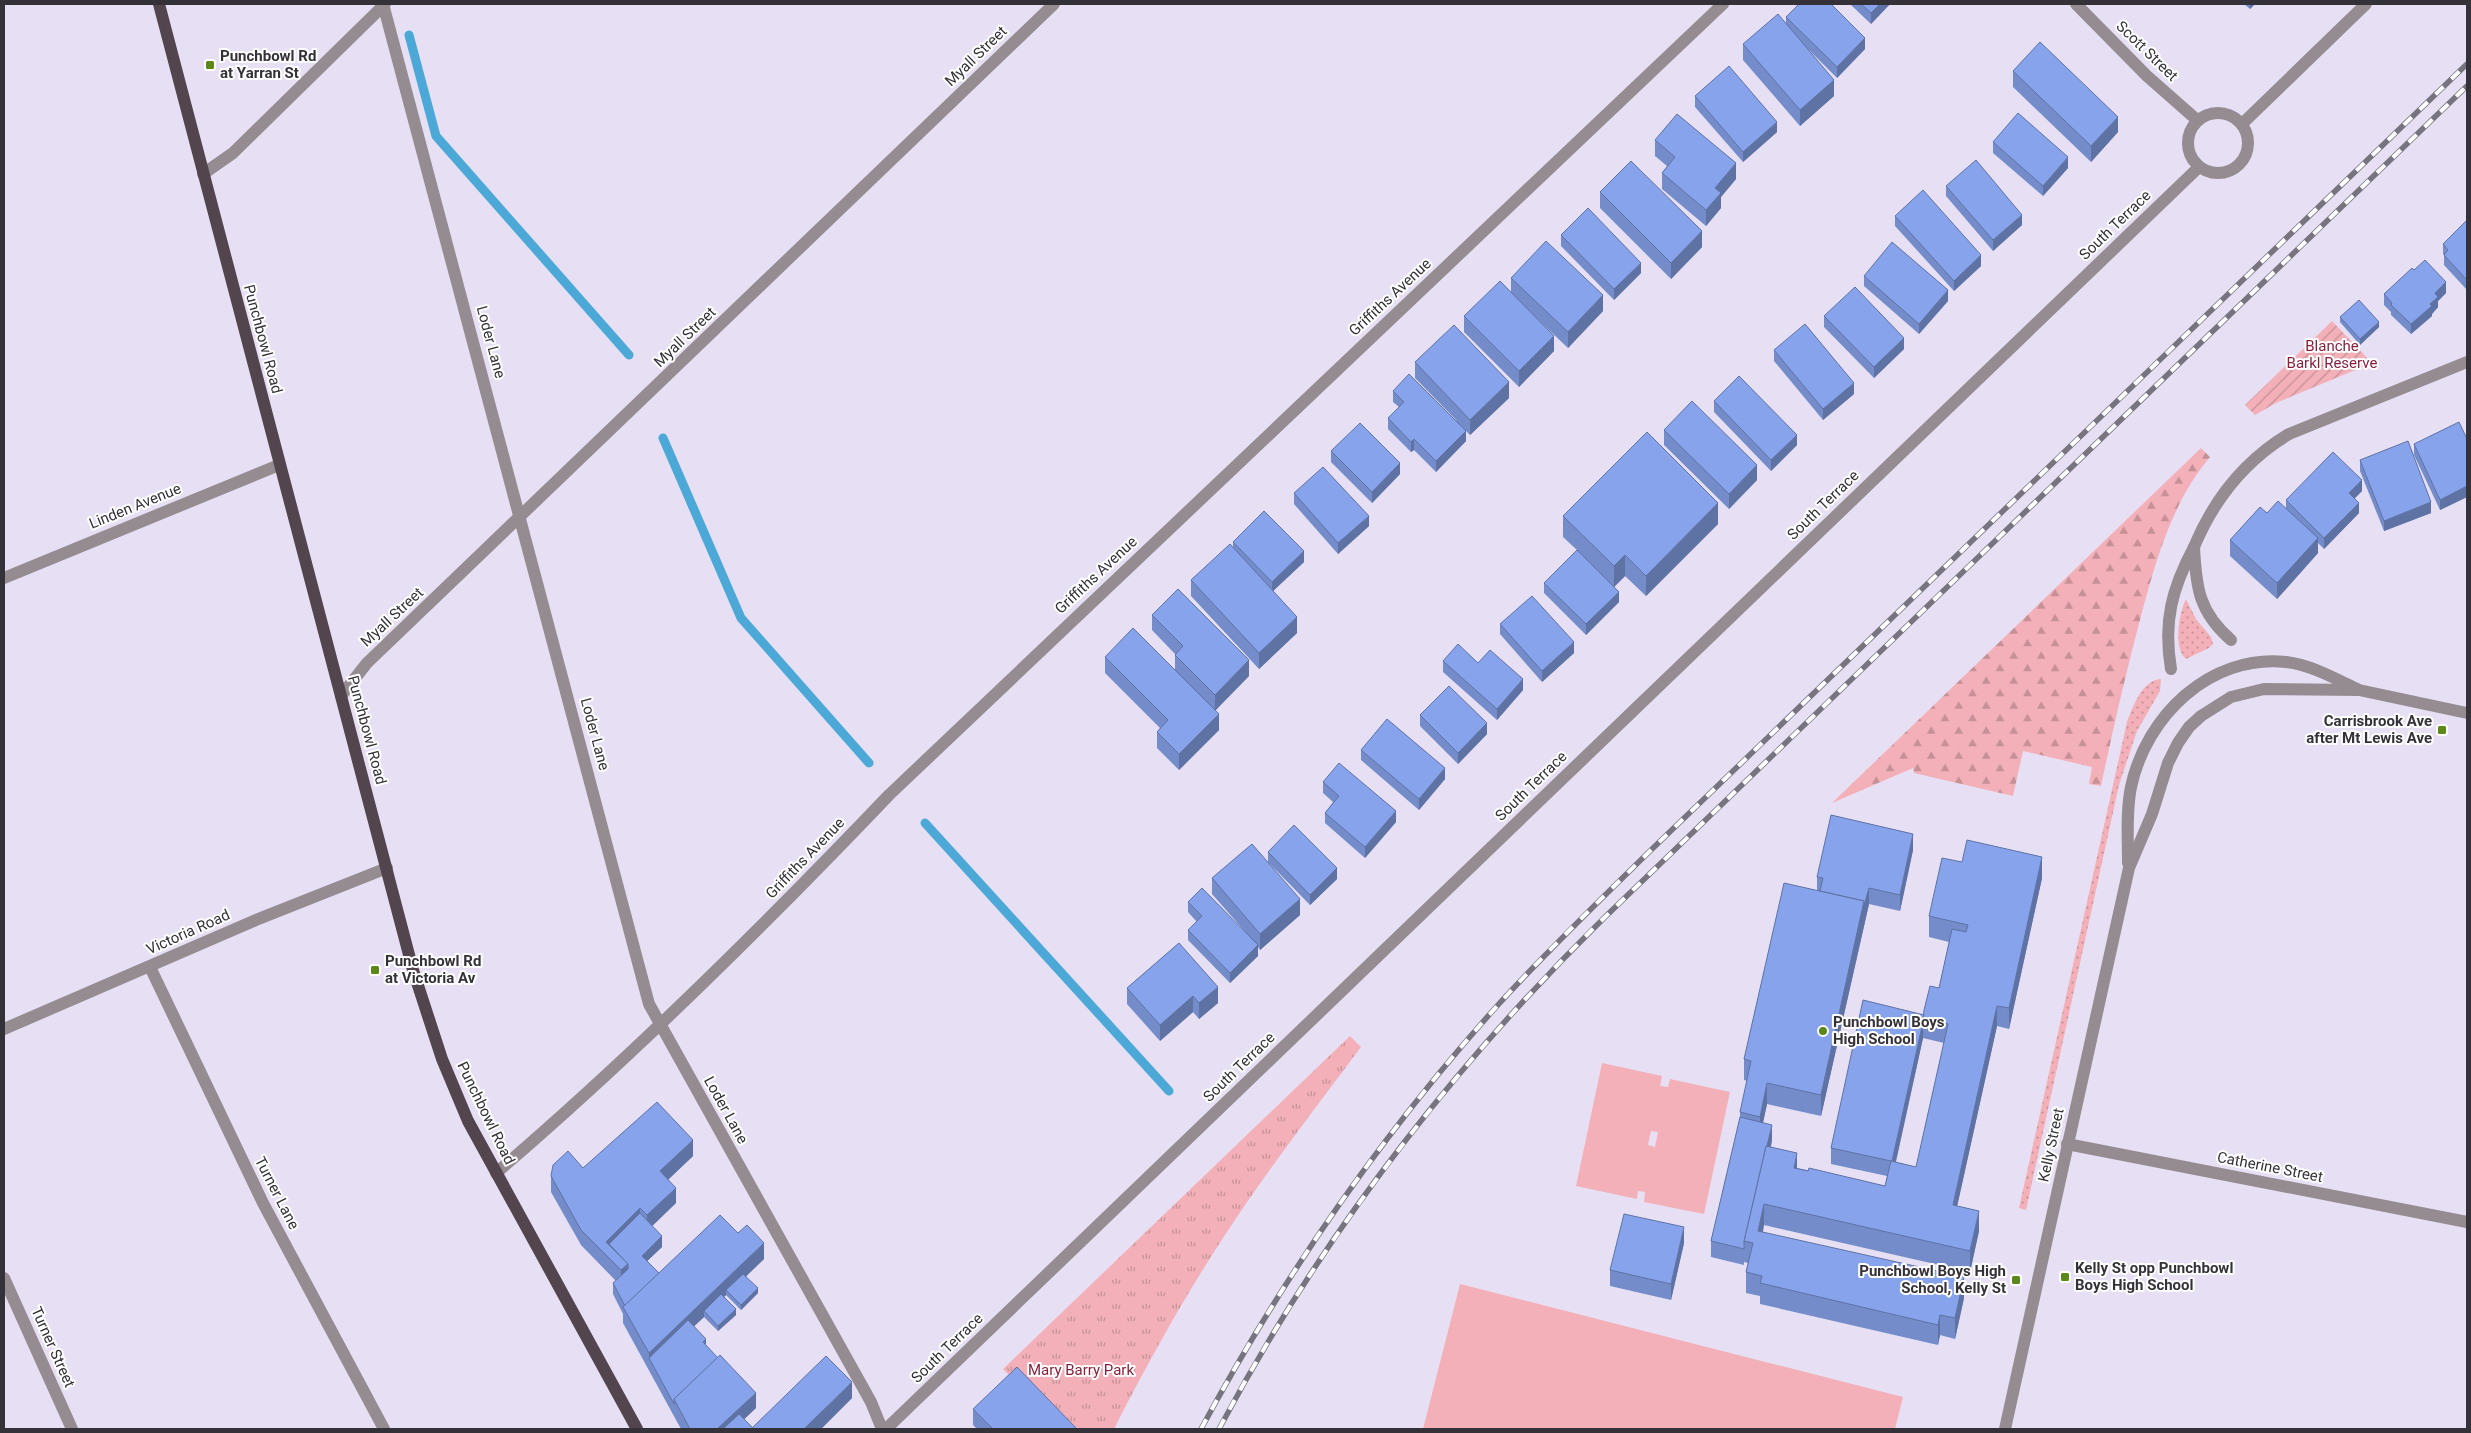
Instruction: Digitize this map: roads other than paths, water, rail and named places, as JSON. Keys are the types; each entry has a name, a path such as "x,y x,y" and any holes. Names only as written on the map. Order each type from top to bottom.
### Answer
{"main road":[{"name":"Punchbowl Road","path":"159,4 413,970 442,1059 468,1120 637,1429"}],"street":[{"path":"203,174 233,153 384,4"},
{"name":"Loder Lane","path":"384,4 649,1004 871,1402 884,1429"},
{"name":"Myall Street","path":"341,696 367,663 1054,4"},
{"name":"Griffiths Avenue","path":"496,1173 607,1074 798,890 889,795 1723,4"},
{"name":"Scott Street","path":"2076,4 2147,76 2197,120"},
{"path":"2242,124 2366,4"},
{"path":"2225,113 2242,124 2247,132 2247,152 2236,168 2217,174 2199,167 2188,149 2187,139 2197,120 2206,114 2225,113"},
{"name":"South Terrace","path":"884,1429 2199,167"},
{"path":"2171,669 2168,636 2170,605 2178,577 2207,517 2241,470 2266,448 2289,434 2467,362"},
{"name":"Linden Avenue","path":"4,578 279,465"},
{"path":"2194,547 2196,580 2203,607 2217,628 2231,640"},
{"name":"Kelly Street","path":"2128,868 2128,813 2135,771 2149,738 2176,702 2201,682 2224,671 2264,662 2286,662 2315,669 2359,690"},
{"name":"Kelly Street","path":"2005,1429 2128,868 2152,814 2168,763 2189,727 2218,704 2247,692 2264,689 2359,690"},
{"path":"2359,690 2467,713"},
{"name":"Victoria Road","path":"4,1029 265,916 387,868"},
{"name":"Turner Lane","path":"150,967 263,1203 384,1429"},
{"name":"Catherine Street","path":"2067,1144 2467,1222"},
{"name":"Turner Street","path":"4,1278 72,1429"}],"waterway":[{"path":"409,35 436,136 629,355"},
{"path":"663,438 741,618 869,763"},
{"path":"925,823 1169,1091"}],"railway":[{"path":"1201,1429 1266,1317 1336,1209 1413,1105 1497,1006 1651,850 2467,64"},
{"path":"1219,1429 1258,1359 1300,1290 1392,1158 1494,1034 1549,974 1605,917 2467,86"}],"place":[{"name":"Punchbowl Rd at Yarran St","path":"210,65"},
{"name":"Carrisbrook Ave after Mt Lewis Ave","path":"2442,730"},
{"name":"Punchbowl Rd at Victoria Av","path":"375,970"},
{"name":"Punchbowl Boys High School","path":"1823,1031"},
{"name":"Kelly St opp Punchbowl Boys High School","path":"2065,1277"},
{"name":"Punchbowl Boys High School, Kelly St","path":"2016,1280"}],"park label":[{"name":"Blanche Barkl Reserve","path":"2332,354"},
{"name":"Mary Barry Park","path":"1081,1370"}]}
